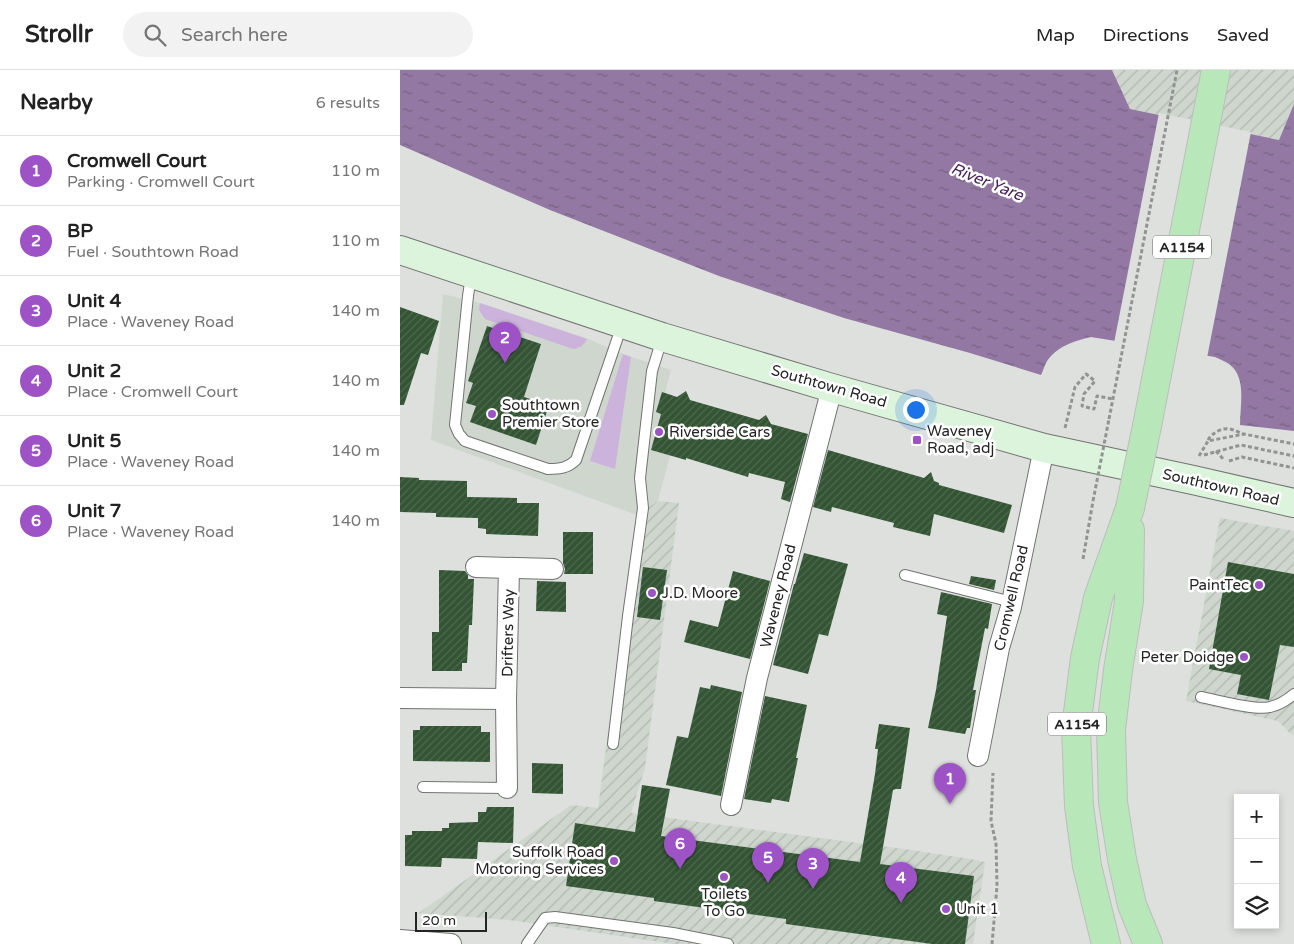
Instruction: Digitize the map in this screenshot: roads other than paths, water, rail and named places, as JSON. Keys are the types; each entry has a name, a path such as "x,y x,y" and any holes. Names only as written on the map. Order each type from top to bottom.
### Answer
{"main road":[{"name":"A1154","path":"1106,944 1087,866 1080,814 1076,728 1085,658 1098,598 1130,508 1215,74"},
{"name":"A1154","path":"1130,508 1129,601 1111,730 1113,793 1122,859 1132,905 1148,944"}],"street":[{"name":"Southtown Road","path":"400,250 662,337 832,388 1044,448 1294,503"},
{"name":"Waveney Road","path":"731,805 757,678 832,388"},
{"name":"Cromwell Road","path":"984,756 999,648 1012,602 1044,448"},
{"name":"Drifters Way","path":"476,567 552,569"},
{"name":"Drifters Way","path":"507,788 506,699 509,568"},
{"name":"Drifters Way","path":"400,698 506,699"},
{"path":"400,940 451,944"}],"lane":[{"path":"472,273 455,425 465,441 548,469 560,469 571,465 576,460 622,324"},
{"path":"613,744 643,508 640,478 652,371 662,337"},
{"path":"905,575 1012,602"},
{"path":"1201,697 1258,708 1271,707 1294,694"},
{"path":"423,787 507,788"},
{"path":"527,944 546,918 555,917 672,933 728,944"}],"water":[{"name":"River Yare","path":"400,70 1112,70 1130,109 1279,140 1294,104 1294,431 1240,425 1241,392 1238,376 1229,364 1215,357 1091,337 1072,343 1054,353 1046,363 1041,375 844,318 719,276 550,210 400,145"}],"place":[{"name":"BP","path":"505,363"},
{"name":"Southtown Premier Store","path":"492,414"},
{"name":"Riverside Cars","path":"659,432"},
{"name":"Waveney Road, adj","path":"917,440"},
{"name":"PaintTec","path":"1259,585"},
{"name":"J.D. Moore","path":"652,593"},
{"name":"Peter Doidge","path":"1244,657"},
{"name":"Cromwell Court","path":"950,804"},
{"name":"Suffolk Road Motoring Services","path":"614,861"},
{"name":"Unit 7","path":"680,869"},
{"name":"Toilets To Go","path":"724,877"},
{"name":"Unit 5","path":"768,883"},
{"name":"Unit 4","path":"813,889"},
{"name":"Unit 2","path":"901,903"},
{"name":"Unit 1","path":"946,909"}]}
